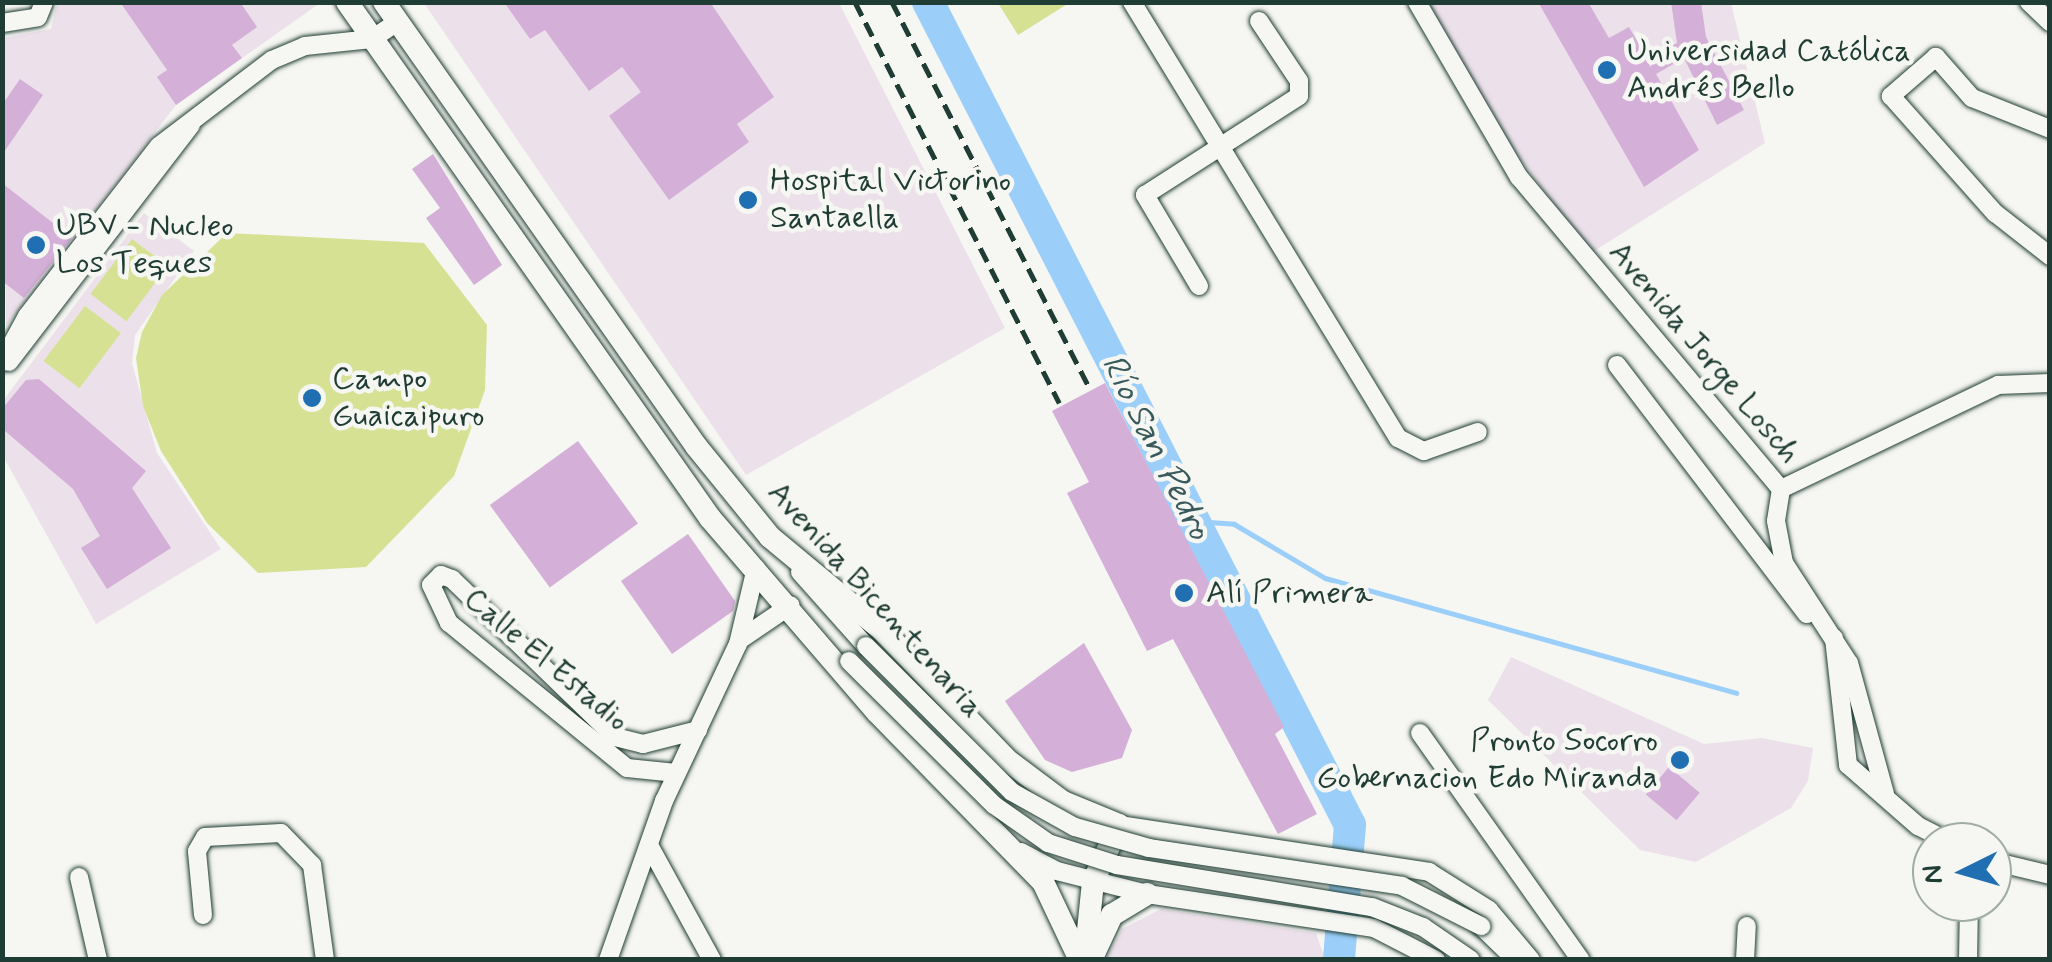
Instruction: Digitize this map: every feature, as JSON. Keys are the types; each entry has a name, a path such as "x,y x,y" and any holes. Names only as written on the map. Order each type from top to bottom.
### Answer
{"main road":[{"name":"Avenida Bicentenaria","path":"347,2 641,425 793,608"},
{"name":"Avenida Bicentenaria","path":"390,12 685,431 770,537"},
{"path":"770,537 882,630 1039,786 1120,826 1094,882 1085,960"},
{"path":"793,608 877,712 1043,882 1085,960"},
{"path":"1085,960 1112,915 1147,894"}],"street":[{"path":"2,23 38,17 44,2"},
{"path":"1132,2 1216,147 1398,438 1424,451 1478,432"},
{"name":"Avenida Jorge Losch","path":"1417,2 1519,177 1781,489 1784,563 1831,633"},
{"path":"2029,2 2050,22"},
{"path":"2,366 126,202 159,146 272,60 305,46 372,39 390,12"},
{"path":"1199,286 1145,195 1302,88 1259,21"},
{"path":"2050,129 1972,98 1936,57 1891,96 1995,213 2050,256"},
{"path":"1617,365 1734,527 1831,633 1859,686 1872,762 1884,794"},
{"path":"1781,489 1998,385 2050,384"},
{"name":"Avenida Bicentenaria","path":"770,537 866,646 1012,792 1075,827 1149,848 1402,886 1481,926 1516,960"},
{"path":"608,960 676,773 738,644 756,568"},
{"name":"Calle El Estadio","path":"676,773 627,768 449,623 430,584 441,575 452,579 615,736 642,744 698,730"},
{"path":"738,644 793,608"},
{"name":"Avenida Bicentenaria","path":"793,608 994,805 1048,842 1117,865 1372,907 1424,927 1471,960"},
{"path":"1831,633 1848,765 1914,822"},
{"path":"1420,734 1582,960"},
{"path":"1120,826 1429,872 1489,910 1531,960"},
{"path":"203,915 197,851 205,837 281,833 302,846 312,866 326,960"},
{"path":"1008,844 1094,882 1147,894 1374,928 1436,960"},
{"path":"649,845 712,960"},
{"path":"2012,866 2050,875"},
{"path":"79,877 98,960"},
{"path":"1968,960 1969,922"},
{"path":"1746,960 1747,926"}],"shaded area":[{"path":"57,3 320,3 176,105 6,326 2,38 51,29"},
{"name":"Hospital Victorino Santaella","path":"424,3 839,3 1005,328 746,475"},
{"name":"Universidad Católica Andrés Bello","path":"1427,3 1731,3 1765,143 1591,253 1501,133"},
{"path":"144,213 194,251 135,335 132,363 157,453 221,549 96,624 3,456 2,402"},
{"name":"Pronto Socorro Gobernacion Edo Miranda","path":"1511,657 1704,744 1762,738 1813,748 1808,781 1791,808 1696,862 1640,850 1488,700"},
{"path":"1161,909 1316,933 1325,959 1106,959 1122,929"}],"green space":[{"path":"998,3 1069,3 1018,35"},
{"name":"Campo Guaicaipuro","path":"227,233 424,243 487,325 485,390 454,476 366,567 258,573 207,523 161,451 143,406 136,358 142,332 162,295"},
{"path":"132,239 168,266 126,321 90,294"},
{"path":"85,306 121,333 79,388 43,361"}],"building":[{"path":"120,2 240,2 257,27 232,45 242,58 176,105 157,77 167,70"},
{"path":"504,2 710,2 774,97 737,124 749,142 669,200 609,116 641,92 622,67 589,91 545,30 530,39"},
{"path":"1538,2 1588,2 1609,38 1629,27 1647,58 1677,43 1671,2 1701,2 1706,37 1744,110 1717,125 1684,58 1656,74 1699,150 1644,187"},
{"path":"20,79 43,95 2,155 2,105"},
{"path":"433,154 502,265 474,285 426,218 440,208 412,169"},
{"path":"2,183 72,238 24,298 2,281"},
{"path":"39,379 146,471 132,488 171,548 107,589 81,548 100,536 73,489 5,431 2,409 26,380"},
{"path":"1105,383 1284,727 1275,734 1317,814 1278,834 1173,639 1147,651 1067,493 1089,482 1052,411"},
{"path":"578,441 638,524 550,588 490,505"},
{"path":"688,534 735,601 733,611 672,654 621,581"},
{"path":"1084,643 1132,730 1122,758 1072,772 1045,760 1005,701"},
{"path":"1669,767 1700,793 1677,820 1646,795"}],"waterway":[{"name":"Río San Pedro","path":"928,2 1350,825 1339,960"},
{"path":"1195,521 1234,524 1325,578 1736,693"}],"railway":[{"path":"855,2 1059,403"},
{"path":"892,2 1089,387"}],"place":[{"name":"Universidad Católica Andrés Bello","path":"1607,70"},
{"name":"Hospital Victorino Santaella","path":"748,200"},
{"name":"UBV - Nucleo Los Teques","path":"36,245"},
{"name":"Campo Guaicaipuro","path":"312,398"},
{"name":"Alí Primera","path":"1184,593"},
{"name":"Pronto Socorro Gobernacion Edo Miranda","path":"1680,760"}]}
